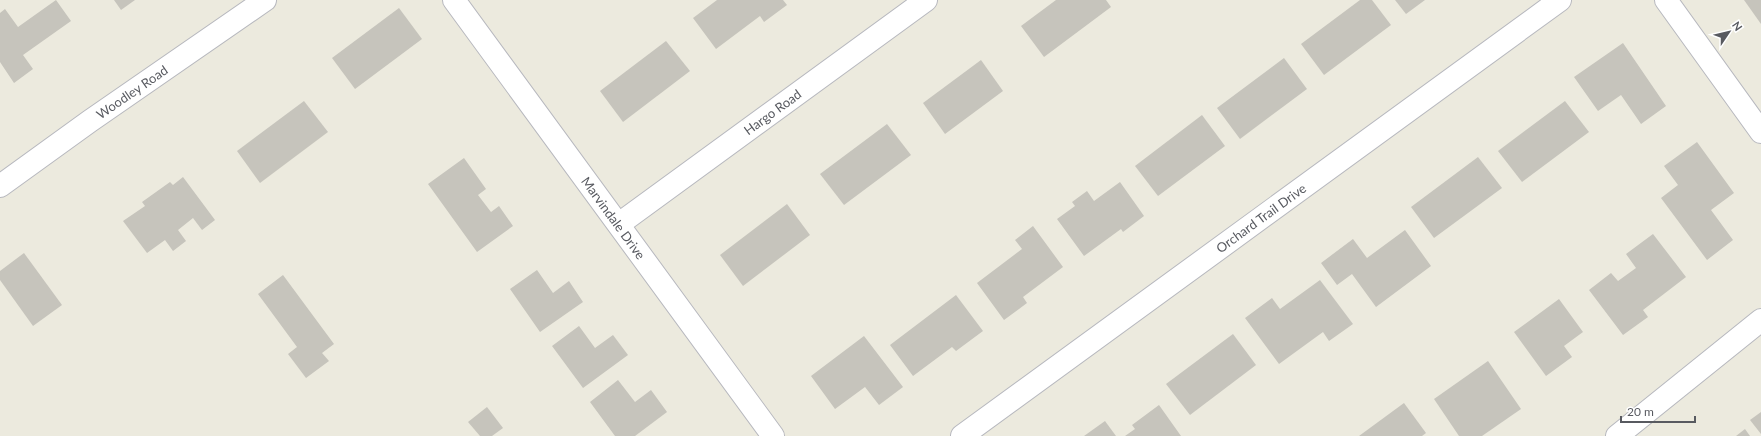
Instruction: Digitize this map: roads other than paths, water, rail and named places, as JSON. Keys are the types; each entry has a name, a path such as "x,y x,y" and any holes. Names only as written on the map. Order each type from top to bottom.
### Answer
{"street":[{"name":"Woodley Road","path":"0,186 90,121 265,0"},
{"name":"Marvindale Drive","path":"454,0 773,436"},
{"name":"Hargo Road","path":"619,224 926,0"},
{"name":"Orchard Trail Drive","path":"962,436 1560,0"},
{"path":"1666,0 1761,132"},
{"path":"1617,436 1761,320"}]}
